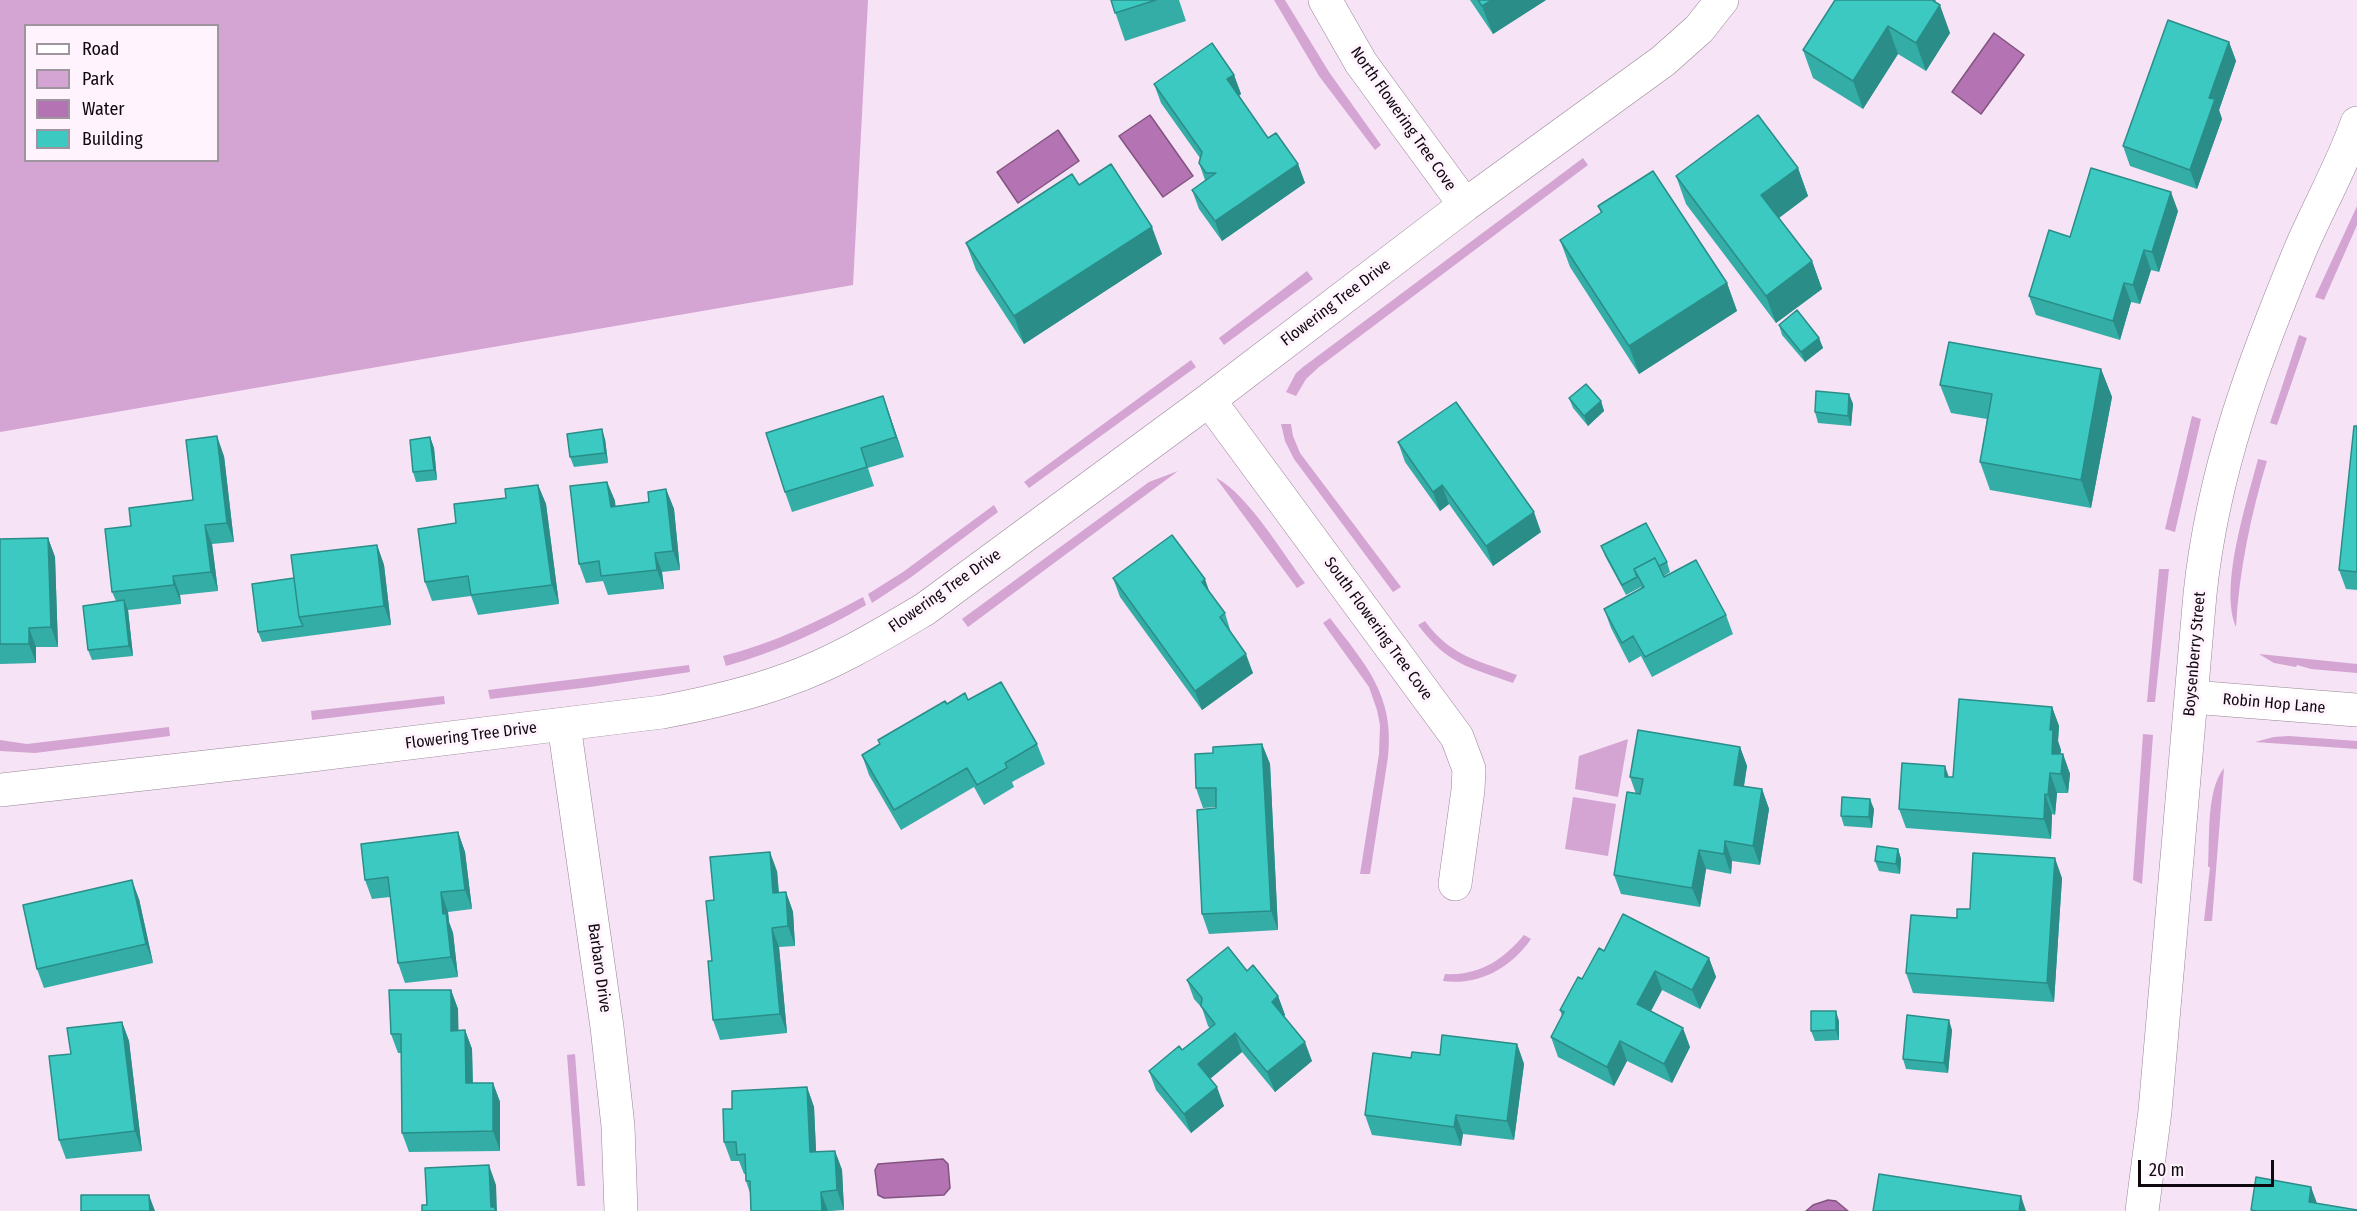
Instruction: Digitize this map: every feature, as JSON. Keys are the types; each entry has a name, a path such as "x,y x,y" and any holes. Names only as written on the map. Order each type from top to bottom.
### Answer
{"street":[{"name":"North Flowering Tree Cove","path":"1326,0 1361,63 1465,205"},
{"name":"Flowering Tree Drive","path":"0,790 662,712 754,691 789,679 880,636 925,609 1209,400 1465,205 1663,62 1699,29 1722,0"},
{"name":"Boysenberry Street","path":"2142,1211 2155,1111 2204,558 2218,479 2231,432 2253,369 2298,257 2357,123"},
{"name":"South Flowering Tree Cove","path":"1209,400 1457,737 1469,769 1455,884"},
{"name":"Robin Hop Lane","path":"2192,697 2357,710"},
{"name":"Barbaro Drive","path":"564,725 607,1027 618,1126 621,1211"}],"green space":[{"path":"0,0 868,0 853,285 0,432"},
{"path":"1274,0 1285,0 1329,72 1381,145 1375,150 1319,76"},
{"path":"1583,158 1588,165 1319,367 1306,379 1296,396 1286,392 1296,373 1303,367"},
{"path":"2357,206 2357,225 2324,300 2315,297"},
{"path":"1307,271 1313,279 1224,345 1219,338"},
{"path":"2299,335 2307,338 2277,425 2270,423"},
{"path":"1191,360 1196,367 1029,488 1024,482"},
{"path":"2192,416 2201,419 2175,532 2165,529"},
{"path":"1281,424 1291,424 1300,453 1401,587 1393,592 1294,459 1285,441"},
{"path":"2258,459 2267,461 2247,543 2236,627 2231,590 2233,567 2242,520"},
{"path":"1178,471 968,627 962,619 1149,482"},
{"path":"1216,478 1228,486 1252,510 1305,583 1297,588"},
{"path":"994,505 998,512 910,578 872,603 868,594 903,572"},
{"path":"2159,569 2169,569 2155,702 2147,702"},
{"path":"863,597 866,605 833,624 781,647 726,666 723,656 795,631"},
{"path":"1330,618 1366,666 1382,698 1387,716 1388,757 1370,874 1360,874 1379,754 1380,725 1369,687 1323,623"},
{"path":"1425,621 1455,650 1517,675 1513,683 1450,657 1439,649 1418,625"},
{"path":"2259,654 2357,664 2357,673 2274,663"},
{"path":"689,665 690,672 590,687 490,699 488,690"},
{"path":"444,696 445,704 312,720 311,711"},
{"path":"169,727 170,736 35,753 0,751 0,740 27,744"},
{"path":"2143,734 2153,735 2142,884 2133,880"},
{"path":"2289,736 2357,741 2357,749 2255,742"},
{"path":"1628,739 1618,797 1575,789 1579,756"},
{"path":"2224,768 2212,921 2204,921 2210,867 2208,867 2209,829 2212,802 2218,777"},
{"path":"1573,797 1616,804 1608,856 1565,849"},
{"path":"1524,935 1531,939 1523,949 1493,973 1469,981 1443,981 1445,974 1469,972 1489,965 1508,952"},
{"path":"575,1054 585,1186 577,1186 567,1055"}],"water":[{"path":"1994,33 2024,55 1981,114 1952,92"},
{"path":"1150,115 1193,176 1163,197 1119,136"},
{"path":"1058,130 1079,161 1018,203 997,172"},
{"path":"943,1159 948,1164 950,1188 944,1195 884,1198 878,1195 875,1170 878,1164"},
{"path":"1828,1200 1836,1201 1848,1211 1806,1211 1813,1205"}],"building":[{"path":"1111,0 1156,0 1115,13"},
{"path":"1478,0 1492,0 1482,6"},
{"path":"1835,0 1932,0 1940,5 1916,43 1888,26 1853,81 1803,50"},
{"path":"2168,20 2229,42 2209,98 2215,99 2190,170 2123,146"},
{"path":"1212,43 1234,75 1227,79 1268,138 1276,133 1298,164 1215,221 1192,190 1216,173 1206,173 1199,163 1202,152 1154,84"},
{"path":"1758,115 1798,168 1761,195 1812,261 1766,296 1676,176"},
{"path":"1111,164 1152,227 1014,316 966,243 1072,174 1079,185"},
{"path":"2091,168 2171,192 2152,252 2144,250 2133,285 2124,283 2113,321 2029,296 2049,230 2070,237"},
{"path":"1653,171 1727,283 1629,346 1560,240 1602,212 1598,206"},
{"path":"1797,310 1819,338 1801,352 1779,325"},
{"path":"1949,342 2101,369 2081,480 1980,462 1992,394 1940,385"},
{"path":"1586,384 1601,401 1584,416 1569,398"},
{"path":"1816,391 1849,394 1848,416 1815,412"},
{"path":"883,396 896,437 861,448 867,467 785,492 766,433"},
{"path":"1456,402 1534,512 1486,546 1442,485 1433,492 1398,442"},
{"path":"2354,426 2357,426 2357,572 2339,570"},
{"path":"602,429 605,453 570,457 567,434"},
{"path":"217,436 227,523 205,525 211,572 173,576 174,585 112,592 105,529 131,526 129,508 193,500 186,440"},
{"path":"430,437 434,470 413,472 410,440"},
{"path":"607,482 611,507 649,502 648,492 666,489 673,551 655,553 657,570 601,576 599,561 579,564 570,486"},
{"path":"538,485 552,585 471,595 468,576 425,582 418,529 456,523 454,504 506,498 505,489"},
{"path":"1646,523 1667,562 1659,566 1655,558 1634,569 1637,577 1622,585 1601,546"},
{"path":"1172,535 1205,579 1202,582 1225,613 1220,617 1246,654 1195,691 1113,578"},
{"path":"48,538 51,627 29,628 29,644 0,644 0,539"},
{"path":"377,545 384,606 299,617 291,555"},
{"path":"1655,558 1664,577 1696,560 1726,615 1645,657 1633,636 1622,643 1604,609 1644,587 1634,569"},
{"path":"294,578 299,617 303,626 258,632 252,584"},
{"path":"124,600 129,646 88,650 83,606"},
{"path":"1001,682 1037,744 1005,763 1007,768 977,785 967,768 894,810 862,755 880,744 878,740 945,701 947,704 965,693 968,700"},
{"path":"1959,699 2052,707 2050,730 2053,730 2052,754 2063,754 2061,774 2050,773 2048,795 2045,794 2044,819 1899,809 1902,763 1945,766 1945,777 1953,777"},
{"path":"1638,730 1740,747 1734,785 1762,789 1753,846 1725,841 1724,854 1699,850 1692,888 1614,875 1627,792 1640,794 1643,779 1630,777"},
{"path":"1262,744 1271,911 1202,914 1197,810 1216,808 1216,788 1196,788 1195,754 1213,753 1213,747"},
{"path":"1842,797 1870,799 1869,817 1841,816"},
{"path":"458,832 465,890 441,892 451,957 398,963 388,877 365,880 361,844"},
{"path":"1877,846 1898,849 1896,864 1875,861"},
{"path":"770,852 773,893 786,892 788,926 772,928 780,1014 713,1020 708,961 712,961 706,901 714,900 710,857"},
{"path":"1973,853 2055,858 2047,983 1906,973 1911,915 1957,918 1957,909 1970,909"},
{"path":"132,880 146,944 37,969 23,905"},
{"path":"1623,914 1709,958 1692,990 1655,971 1637,1004 1683,1028 1664,1064 1620,1041 1607,1067 1551,1037 1564,1012 1560,1010 1578,977 1582,979 1599,948 1604,951"},
{"path":"1228,947 1247,971 1253,965 1278,996 1272,1002 1305,1042 1267,1072 1235,1033 1198,1064 1217,1087 1184,1114 1149,1071 1179,1046 1182,1050 1215,1024 1201,1006 1202,998 1187,980"},
{"path":"389,990 451,990 451,1031 465,1030 466,1083 493,1083 493,1131 402,1133 401,1034 391,1034"},
{"path":"1811,1011 1836,1011 1836,1030 1811,1031"},
{"path":"1907,1015 1949,1020 1944,1063 1903,1059"},
{"path":"122,1022 135,1131 59,1140 49,1056 71,1054 67,1028"},
{"path":"1442,1035 1517,1044 1507,1121 1456,1115 1454,1127 1365,1115 1373,1053 1411,1058 1412,1052 1440,1055"},
{"path":"807,1087 810,1152 835,1151 837,1190 821,1192 822,1211 751,1211 750,1181 746,1181 745,1154 737,1155 736,1142 724,1142 723,1109 732,1109 732,1091"},
{"path":"489,1165 491,1207 495,1207 495,1211 422,1211 422,1205 427,1205 425,1168"},
{"path":"1879,1174 2021,1196 2019,1211 1873,1211"},
{"path":"2256,1177 2311,1187 2309,1202 2357,1211 2251,1210"},
{"path":"81,1195 149,1195 150,1211 81,1211"}]}
